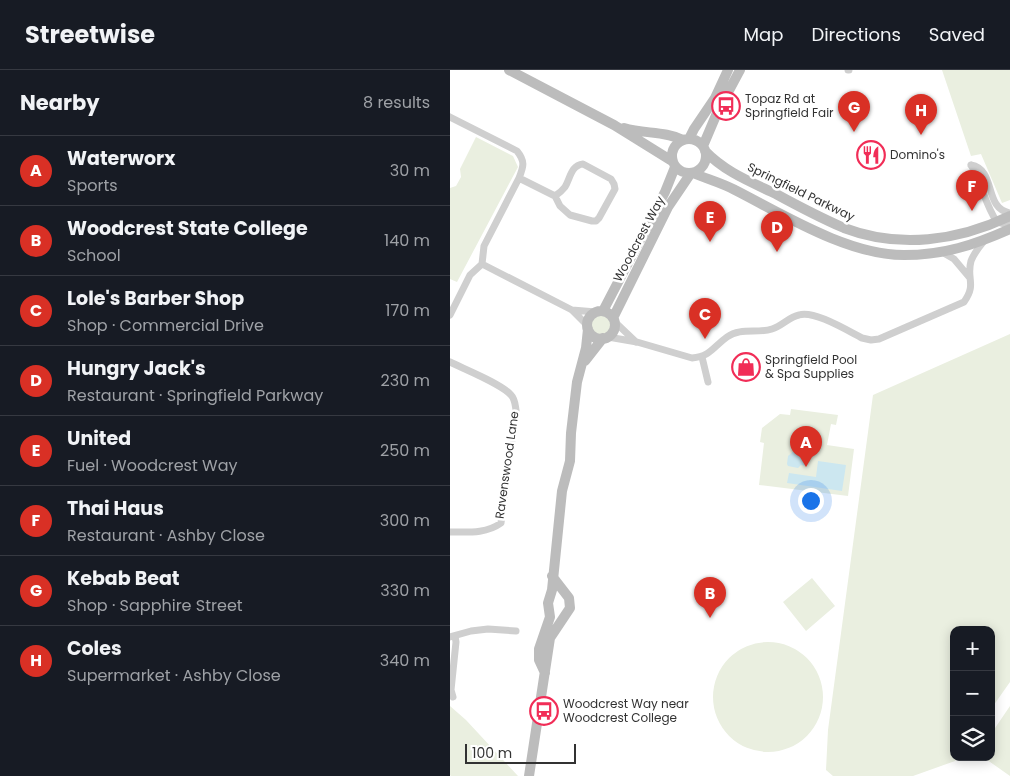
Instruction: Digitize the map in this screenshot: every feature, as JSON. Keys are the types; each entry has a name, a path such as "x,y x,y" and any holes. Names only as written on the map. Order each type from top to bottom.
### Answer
{"street":[{"path":"509,70 614,125 685,173 692,173 715,180 822,234 858,247 903,255 942,252 984,241 1010,229"},
{"path":"674,164 672,156 675,146 686,140 694,129 714,98 728,70"},
{"path":"692,173 704,165 706,161 704,149 717,114 740,70"},
{"path":"450,117 517,151 523,159 524,166 484,246 482,264 470,275 450,315"},
{"path":"614,125 635,131 664,133 699,143 704,149"},
{"name":"Springfield Parkway","path":"704,149 722,167 845,228 876,237 938,240 959,236 997,222 1010,215"},
{"path":"519,178 555,196 560,206 570,215 592,221 599,218 615,189 611,179 583,164 575,167 565,186 555,196"},
{"name":"Woodcrest Way","path":"599,311 665,192 674,164"},
{"path":"1010,215 997,208 983,171 978,166 971,165 977,174 990,211 997,222 1010,223"},
{"name":"Woodcrest Way","path":"614,320 668,207 692,173"},
{"path":"982,228 990,211"},
{"path":"482,264 572,310 594,336 637,342 692,358 707,355 727,337 734,334 749,330 772,330 796,315 803,314 813,315 862,338 871,340 884,338 964,302 971,289 971,261 984,241"},
{"path":"942,252 954,259 970,278"},
{"path":"572,310 608,313 637,342"},
{"path":"544,673 539,660 539,649 549,622 550,611 548,604 562,491 570,461 577,382 588,342 589,317 599,311"},
{"path":"581,367 589,354 613,331 614,320"},
{"path":"702,357 708,382"},
{"name":"Ravenswood Lane","path":"450,362 511,394 515,401 516,410 501,523 493,529 450,532"},
{"path":"529,776 550,638 571,604 552,576"},
{"path":"550,597 557,593 566,595"},
{"path":"550,611 558,616 567,613"},
{"path":"453,697 451,690 453,636 488,629 516,632"}],"shaded area":[{"path":"942,70 1010,70 1010,200 1002,203 981,154 971,156"},
{"path":"476,137 513,156 518,167 457,282 450,279 450,188 456,186 461,177 460,169"},
{"path":"601,315 608,318 611,325 608,332 601,335 594,332 591,325 594,318"},
{"path":"1010,334 1010,682 995,703 995,626 950,626 950,761 955,761 913,776 833,776 826,770 828,730 873,395"},
{"path":"791,409 838,415 836,425 831,424 827,445 854,449 848,496 759,485 764,443 760,442 762,428 780,414 790,415"},
{"path":"812,578 835,606 806,631 783,602"},
{"path":"768,642 789,647 807,658 818,676 823,697 818,718 807,736 789,747 768,752 747,747 729,736 718,718 713,697 718,676 729,658 747,647"},
{"path":"450,706 466,720 518,776 450,775"},
{"path":"1010,706 1010,776 989,761 995,761 995,728"}],"water":[{"path":"805,449 809,453 807,466 801,465 798,468 788,466 788,456 795,450 803,453"},
{"path":"818,461 846,465 842,491 787,483 789,473 816,477"}],"place":[{"name":"Topaz Rd at Springfield Fair","path":"726,106"},
{"name":"Kebab Beat","path":"854,132"},
{"name":"Coles","path":"921,135"},
{"name":"Domino's","path":"871,155"},
{"name":"Thai Haus","path":"972,211"},
{"name":"United","path":"710,242"},
{"name":"Hungry Jack's","path":"777,252"},
{"name":"Lole's Barber Shop","path":"705,339"},
{"name":"Springfield Pool & Spa Supplies","path":"746,367"},
{"name":"Waterworx","path":"806,467"},
{"name":"Woodcrest State College","path":"710,618"},
{"name":"Woodcrest Way near Woodcrest College","path":"544,711"}]}
